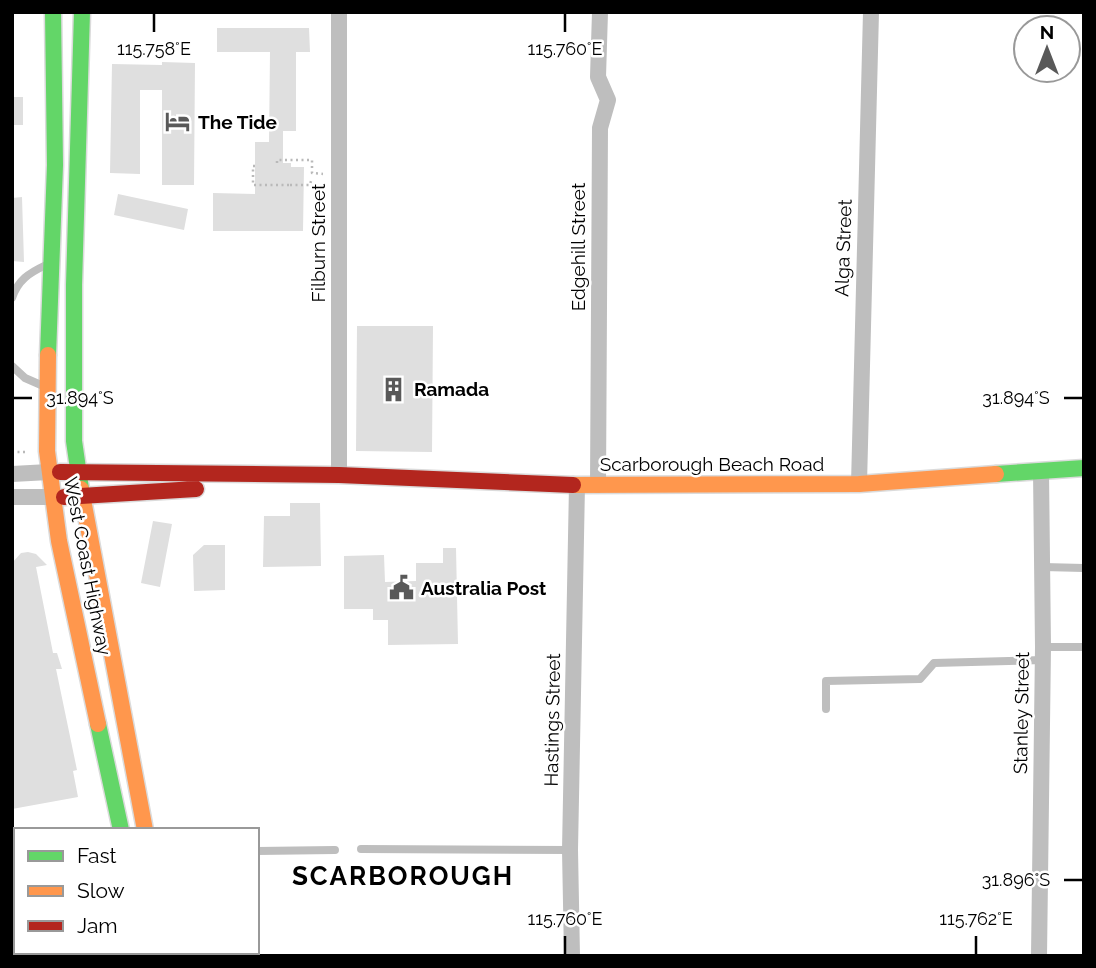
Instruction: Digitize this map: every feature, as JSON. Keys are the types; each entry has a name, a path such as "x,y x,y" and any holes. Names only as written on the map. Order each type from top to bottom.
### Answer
{"main road":[{"name":"West Coast Highway","path":"53,12 55,81 47,387 49,472 62,555 121,828"},
{"name":"West Coast Highway","path":"82,12 74,285 74,441 82,497 145,828"},
{"name":"Scarborough Beach Road","path":"49,472 339,475 577,485 859,484 1084,468"},
{"name":"Scarborough Beach Road","path":"52,497 251,485 339,475"}],"street":[{"name":"Filburn Street","path":"339,12 339,475"},
{"name":"Edgehill Street","path":"598,485 600,128 608,100 598,77 600,12"},
{"name":"Alga Street","path":"859,484 871,12"},
{"name":"Stanley Street","path":"1039,956 1043,654 1041,471"},
{"name":"Scarborough Beach Road","path":"12,474 49,472"},
{"name":"Hastings Street","path":"572,956 570,850 577,485"},
{"name":"Scarborough Beach Road","path":"12,497 52,497"}],"lane":[{"path":"12,298 19,282 51,263"},
{"path":"12,366 25,378 47,387"},
{"path":"1043,567 1084,568"},
{"path":"825,709 826,681 920,678 930,664 934,663 1043,654 1084,647"},
{"path":"361,849 570,850"},
{"path":"259,851 335,850"}],"path":[{"path":"277,163 277,160 312,160 312,173 322,173"},
{"path":"255,166 253,185 310,185 310,181"},
{"path":"12,452 33,451"}],"building":[{"path":"217,28 309,28 310,52 296,52 296,131 283,131 283,163 291,163 291,167 304,167 303,231 213,231 213,193 255,194 255,142 269,142 270,52 217,52"},
{"name":"The Tide","path":"162,62 195,63 194,185 162,185 162,90 140,90 140,174 110,173 112,64 162,65"},
{"path":"12,97 23,97 23,125 12,125"},
{"path":"118,194 188,209 184,230 114,215"},
{"path":"22,197 24,262 12,261 12,198"},
{"name":"Ramada","path":"357,326 433,326 432,452 356,451"},
{"path":"290,503 320,503 321,566 263,567 264,516 290,516"},
{"path":"153,521 172,524 160,587 141,583"},
{"path":"204,545 225,545 225,590 194,591 193,555"},
{"path":"443,548 456,548 458,644 388,645 388,620 373,620 373,609 344,609 344,556 384,555 385,582 416,581 416,563 443,563"},
{"path":"21,553 36,554 47,565 36,567 53,653 57,653 62,669 56,669 77,770 73,771 78,797 12,809 12,563"}],"traffic: fast":[{"path":"48,355 55,165 53,12"},
{"path":"81,489 74,441 74,285 82,12"},
{"path":"996,474 1084,468"},
{"path":"98,724 121,828"}],"traffic: slow":[{"path":"48,355 47,451 59,541 98,724"},
{"path":"573,485 859,484 996,474"},
{"path":"81,489 145,828"}],"traffic: jam":[{"path":"60,472 339,475 573,485"},
{"path":"64,497 196,489"}],"place":[{"name":"The Tide","path":"178,122"},
{"name":"Ramada","path":"394,389"},
{"name":"Australia Post","path":"401,588"}],"district":[{"name":"SCARBOROUGH","path":"403,876"}]}
